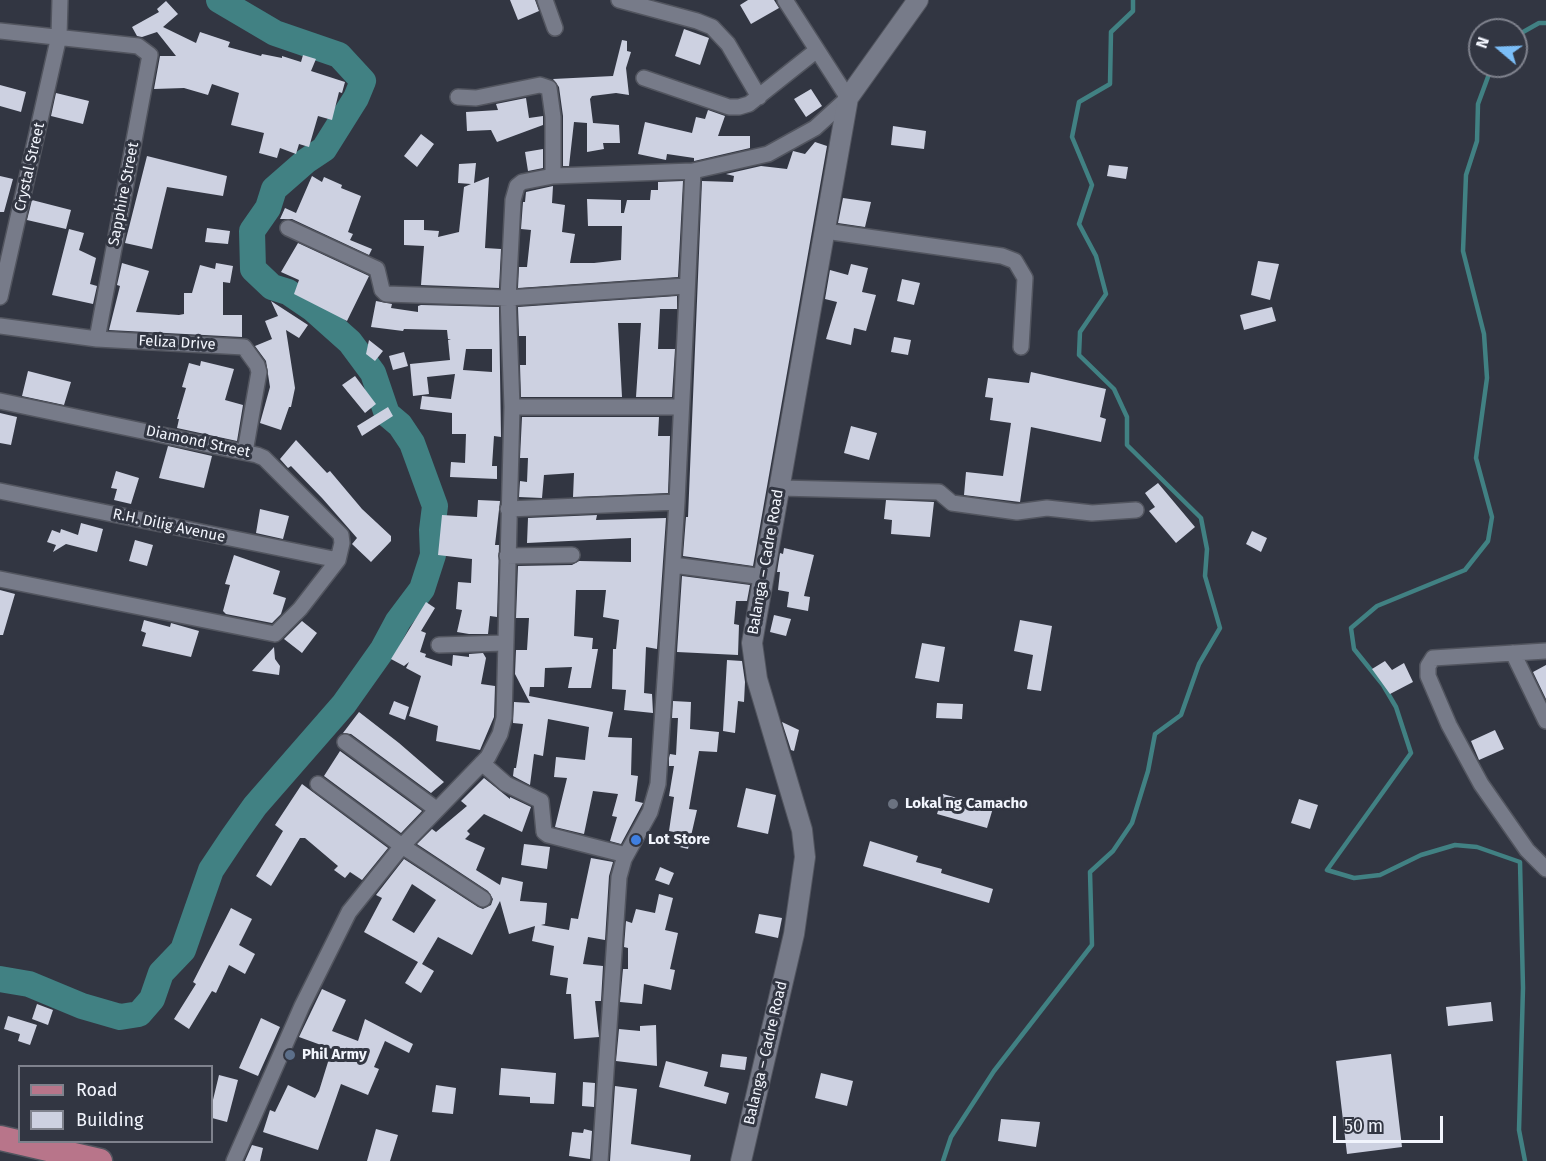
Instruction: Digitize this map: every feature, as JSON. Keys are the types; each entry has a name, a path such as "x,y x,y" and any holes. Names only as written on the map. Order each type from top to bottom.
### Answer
{"main road":[{"path":"0,1138 18,1142"},
{"path":"22,1143 100,1161"},
{"path":"0,1153 37,1161"}],"street":[{"name":"Crystal Street","path":"0,297 59,36 60,0"},
{"path":"545,0 555,28"},
{"path":"620,0 712,27 728,44 759,97"},
{"path":"785,0 848,98"},
{"path":"234,1161 302,1006 349,912 402,846 482,763 494,746 504,718 512,407 508,298 514,193 522,182 553,176 693,171 768,154 815,128 848,98 918,0"},
{"path":"0,31 59,36"},
{"name":"Sapphire Street","path":"59,36 138,46 150,55 97,339"},
{"path":"644,78 729,107 749,104 817,50"},
{"path":"458,98 476,98 540,85 549,88 553,117 553,176"},
{"name":"Balanga – Cadre Road","path":"741,1161 794,934 806,856 806,844 757,679 752,650 848,98"},
{"path":"600,1161 620,877 626,855 650,813 658,784 677,502 693,171"},
{"path":"288,228 377,269 382,290 386,294 508,298 686,286"},
{"path":"825,231 1002,256 1015,261 1025,278 1021,347"},
{"name":"Feliza Drive","path":"0,326 97,339 244,347 257,365 259,372 245,452"},
{"name":"Diamond Street","path":"0,401 245,452 264,458 341,535 342,543 338,560"},
{"path":"512,407 681,407"},
{"path":"780,488 939,492 952,503 1017,512 1047,508 1092,513 1136,510"},
{"name":"R.H. Dilig Avenue","path":"0,491 338,560"},
{"path":"508,509 677,502"},
{"path":"507,556 572,555"},
{"path":"0,579 275,634 300,609 338,560"},
{"path":"673,565 764,577"},
{"path":"439,645 506,642"},
{"path":"1546,651 1433,658 1428,666 1428,676 1449,725 1481,784 1527,850 1546,870"},
{"path":"1513,653 1546,721"},
{"path":"345,742 436,809"},
{"path":"482,763 506,784 541,801 544,832 548,835 626,855"},
{"path":"318,784 402,846 483,899"}],"building":[{"path":"510,0 535,0 539,11 518,20"},
{"path":"748,0 774,0 779,8 751,24 740,5"},
{"path":"166,1 178,14 163,27 196,43 200,32 230,42 228,47 261,56 262,54 282,58 282,56 301,62 303,55 316,59 311,71 345,82 342,93 339,92 332,120 318,116 309,147 299,144 296,154 280,148 277,158 259,153 264,133 231,125 239,93 212,84 208,95 184,88 154,89 160,56 176,56 157,32 142,37 137,36 132,27 159,12 157,9"},
{"path":"684,29 709,38 700,65 675,56"},
{"path":"622,40 627,41 627,51 631,52 626,68 629,95 616,93 592,96 590,99 593,123 619,125 620,143 603,143 604,149 587,152 587,123 574,122 569,166 563,166 563,116 559,87 553,79 613,76"},
{"path":"0,85 26,92 21,112 0,106"},
{"path":"811,89 822,106 806,117 794,99"},
{"path":"56,93 89,101 83,124 51,116"},
{"path":"526,98 529,118 543,116 543,125 497,142 491,130 467,131 466,112 498,110 496,104"},
{"path":"708,110 725,116 718,136 750,136 750,148 694,161 694,158 667,154 666,160 638,154 645,122 692,133 696,117 705,119"},
{"path":"893,126 926,131 924,149 891,145"},
{"path":"421,134 434,144 417,167 404,156"},
{"path":"815,142 827,146 753,566 683,556 686,517 688,517 702,181 733,182 734,176 726,174 761,166 787,169 793,151 805,154"},
{"path":"543,149 543,168 528,171 525,152"},
{"path":"147,156 227,176 223,196 167,187 152,249 125,243"},
{"path":"476,163 474,183 489,177 485,248 501,249 499,288 421,285 424,246 404,245 404,220 424,220 424,230 439,231 438,237 459,232 464,187 471,184 458,183 459,164"},
{"path":"1109,165 1128,167 1126,179 1107,176"},
{"path":"0,176 13,179 4,212 0,212"},
{"path":"312,176 322,182 324,177 342,185 341,188 361,196 348,232 353,234 350,240 372,249 369,255 292,219 280,219 285,208 296,213"},
{"path":"683,181 678,277 518,288 519,267 527,267 531,230 521,229 526,192 553,186 552,203 565,205 562,232 575,234 570,263 594,263 621,260 622,226 588,226 587,199 621,200 621,213 624,213 627,200 650,200 651,190 658,190 658,182"},
{"path":"843,198 871,202 865,227 838,223"},
{"path":"32,200 71,210 66,229 27,220"},
{"path":"207,228 230,231 228,244 205,242"},
{"path":"69,229 84,233 79,250 96,258 90,284 97,286 93,304 52,295"},
{"path":"298,243 369,276 347,321 294,294 299,280 281,272"},
{"path":"1258,261 1279,264 1270,300 1251,295"},
{"path":"122,263 149,271 136,312 179,315 184,314 184,293 192,293 200,265 215,269 216,263 233,266 230,283 223,282 223,315 242,315 242,337 109,330 120,286 117,285"},
{"path":"851,264 868,268 862,292 876,295 866,331 854,328 851,345 826,339 837,302 825,299 830,270 848,275"},
{"path":"902,279 920,283 914,305 897,301"},
{"path":"677,296 677,309 660,309 658,349 675,349 672,397 636,397 641,323 618,323 622,397 521,397 520,365 526,365 526,336 519,336 518,307"},
{"path":"271,301 308,325 299,338 286,330 295,388 291,407 289,407 281,430 260,423 270,387 266,361 255,346 272,339 265,321 278,316"},
{"path":"376,301 392,304 391,308 418,312 418,306 421,305 499,307 501,437 494,436 492,466 497,466 497,479 450,477 451,462 465,463 466,434 452,434 452,413 420,409 422,396 451,399 455,374 427,377 429,394 413,396 410,364 450,360 448,340 451,339 448,339 447,330 404,329 403,331 371,327","holes":["466,349 492,349 492,372 463,370"]},
{"path":"1272,307 1276,321 1244,330 1240,315"},
{"path":"894,337 911,340 908,355 891,352"},
{"path":"369,340 383,351 375,361 366,354"},
{"path":"404,352 408,366 393,370 389,356"},
{"path":"201,361 234,369 225,400 243,405 237,441 177,428 179,419 177,419 186,388 182,387 189,363 200,366"},
{"path":"28,371 71,382 64,405 22,396"},
{"path":"1031,372 1106,389 1100,417 1106,419 1101,442 1031,427 1020,502 964,495 966,472 1003,476 1011,423 990,420 993,398 985,397 988,378 1029,383"},
{"path":"355,376 376,404 365,413 342,385"},
{"path":"388,407 393,416 362,436 357,426"},
{"path":"0,413 17,417 11,445 0,443"},
{"path":"522,417 659,417 658,436 670,436 668,493 573,497 574,473 544,475 542,498 519,497 520,481 527,482 528,458 520,458"},
{"path":"851,426 877,433 869,460 844,453"},
{"path":"296,440 327,473 330,471 362,509 391,536 391,541 371,562 352,544 357,538 322,498 291,466 288,468 280,459"},
{"path":"168,446 212,456 204,488 159,478"},
{"path":"116,471 139,478 131,504 114,500 117,489 111,488"},
{"path":"1158,483 1195,527 1176,543 1149,511 1155,507 1145,493"},
{"path":"478,500 500,501 495,545 499,545 497,617 490,616 488,634 457,632 462,610 456,609 458,582 471,583 472,559 438,555 442,515 477,517"},
{"path":"886,500 934,502 930,537 891,534 892,520 884,519"},
{"path":"260,509 289,516 283,539 256,533"},
{"path":"597,515 596,520 666,518 657,649 646,647 644,693 652,694 653,713 624,710 626,690 612,689 613,649 616,649 619,620 603,617 606,590 576,590 574,636 593,638 592,649 598,649 591,688 568,688 572,667 545,668 544,687 530,687 529,696 613,712 608,737 632,738 631,775 638,776 635,801 643,803 621,844 610,841 617,817 612,816 618,794 593,791 584,834 555,827 567,778 554,777 556,757 585,760 589,727 548,719 543,756 534,754 530,785 513,776 523,724 513,723 514,702 530,703 515,674 516,650 527,650 529,618 516,618 518,566 572,565 579,561 631,562 631,538 527,543 528,518"},
{"path":"81,523 103,529 97,552 66,544 53,552 56,545 47,542 52,530 60,533 61,529 78,535"},
{"path":"1252,531 1267,538 1261,552 1246,544"},
{"path":"135,540 153,545 147,566 129,561"},
{"path":"784,548 814,555 804,596 810,597 808,611 787,607 789,592 778,590 780,572 777,572 780,553 783,554"},
{"path":"234,555 280,571 273,594 286,598 281,614 272,623 226,614 223,611 230,585 225,584"},
{"path":"682,576 750,585 747,601 736,601 734,624 739,625 738,655 677,652"},
{"path":"0,590 15,594 3,635 0,635"},
{"path":"426,602 435,608 421,631 426,633 420,652 426,654 425,657 452,666 453,655 469,657 469,654 483,653 486,658 481,684 495,686 494,717 480,750 436,741 438,726 409,716 421,676 406,668 409,662 404,666 391,659"},
{"path":"774,615 791,619 786,636 770,632"},
{"path":"144,620 170,627 171,623 199,631 191,657 142,646 146,633 141,631"},
{"path":"1020,620 1052,626 1041,691 1027,689 1033,655 1014,651"},
{"path":"302,621 317,633 302,653 284,639"},
{"path":"922,643 945,647 939,682 915,678"},
{"path":"274,647 275,659 280,666 279,675 252,671"},
{"path":"727,660 742,661 745,682 744,702 738,701 735,733 723,731"},
{"path":"1385,661 1392,670 1404,663 1413,682 1390,694 1372,669"},
{"path":"1546,665 1546,699 1533,672"},
{"path":"394,701 409,707 405,720 389,714"},
{"path":"673,701 691,702 690,729 719,732 717,752 699,751 689,809 697,810 688,849 676,846 679,833 669,831 674,797 669,796 674,766 669,766 669,758 670,754 676,755 678,718 672,718"},
{"path":"937,703 963,704 962,719 936,718"},
{"path":"359,712 444,782 431,793 351,734 343,733"},
{"path":"782,722 799,730 794,751 791,750"},
{"path":"1495,730 1504,749 1479,760 1471,741"},
{"path":"340,751 422,811 401,833 324,776"},
{"path":"484,778 510,799 510,797 531,807 522,832 484,814 467,831 470,834 465,839 485,848 476,870 500,885 502,877 523,882 520,901 547,903 545,924 541,925 569,930 571,918 578,919 591,858 613,862 609,876 605,940 588,937 583,964 603,966 601,1001 595,1001 599,1037 574,1039 571,994 566,994 568,978 550,975 554,946 532,941 535,926 509,934 500,901 472,955 438,937 422,964 434,971 421,993 405,983 418,962 364,932 382,898 376,895 404,859 478,907 483,909 491,905 493,899 488,891 417,844 432,829 436,832 467,806 461,801","holes":["412,884 436,900 414,933 392,920"]},
{"path":"302,784 388,848 362,880 350,872 345,878 334,870 338,866 305,838 300,838 271,886 256,876 283,831 275,825"},
{"path":"746,788 776,795 768,834 737,827"},
{"path":"943,794 993,808 987,828 937,814"},
{"path":"1299,799 1318,805 1310,829 1291,823"},
{"path":"870,841 918,856 916,862 942,869 941,873 993,889 989,903 863,866"},
{"path":"524,844 550,847 547,869 521,865"},
{"path":"660,867 674,873 669,885 655,880"},
{"path":"659,894 673,898 665,930 678,933 670,969 675,970 671,990 644,984 642,1004 620,1002 623,969 628,969 628,948 624,947 626,921 632,923 636,909 655,913"},
{"path":"231,908 252,919 239,945 255,954 245,974 229,965 216,993 212,991 189,1029 174,1019 196,984 193,982"},
{"path":"759,914 782,918 778,938 755,933"},
{"path":"322,989 346,1000 332,1031 358,1041 365,1019 413,1044 409,1053 385,1041 374,1067 379,1069 368,1095 341,1084 318,1150 263,1132 270,1110 275,1112 288,1085 315,1098 319,1091 332,1049 299,1037"},
{"path":"1491,1002 1493,1021 1448,1026 1446,1007"},
{"path":"37,1004 53,1010 48,1025 32,1019"},
{"path":"8,1016 37,1025 30,1045 18,1041 20,1034 4,1029"},
{"path":"261,1018 280,1027 258,1076 239,1068"},
{"path":"656,1025 657,1066 616,1061 619,1029 640,1031 640,1026"},
{"path":"722,1054 747,1057 745,1070 720,1067"},
{"path":"1391,1054 1402,1147 1347,1154 1336,1061"},
{"path":"666,1061 708,1072 704,1086 729,1093 726,1104 659,1087"},
{"path":"501,1068 556,1073 554,1104 530,1103 530,1097 499,1095"},
{"path":"821,1073 853,1081 847,1106 815,1098"},
{"path":"219,1075 238,1080 227,1122 213,1118 213,1100"},
{"path":"583,1082 595,1083 594,1107 582,1106"},
{"path":"436,1085 456,1088 453,1114 432,1112"},
{"path":"615,1086 637,1089 631,1144 691,1155 690,1161 610,1161"},
{"path":"1001,1119 1040,1122 1036,1147 998,1141"},
{"path":"376,1129 398,1135 390,1161 367,1161"},
{"path":"584,1129 592,1131 590,1159 569,1156 572,1132 583,1133"},
{"path":"252,1145 263,1148 260,1161 245,1161"}],"waterway":[{"path":"0,979 29,984 82,1006 120,1017 139,1014 152,999 161,973 183,950 211,870 255,806 344,704 383,649 398,621 422,589 433,555 432,530 435,506 412,443 400,425 387,414 373,373 350,342 313,309 288,292 272,287 253,269 252,231 268,208 274,189 306,161 324,149 356,98 363,81 339,55 275,33 219,0"},
{"path":"943,1161 951,1137 994,1071 1092,945 1090,872 1113,851 1132,823 1148,771 1155,734 1181,715 1199,664 1220,628 1205,576 1207,549 1201,518 1127,445 1127,417 1114,389 1079,355 1080,332 1106,294 1096,256 1079,224 1092,185 1072,137 1079,102 1110,84 1111,32 1133,11 1133,0"},
{"path":"1528,29 1539,23 1546,23"},
{"path":"1488,78 1478,104 1477,141 1466,175 1463,251 1484,334 1487,378 1476,458 1492,517 1488,541 1465,570 1377,606 1351,628 1354,649 1383,685 1396,707 1411,753 1327,870 1354,878 1380,875 1421,855 1455,845 1477,847 1520,862 1523,988 1519,1130 1525,1161"}],"place":[{"name":"Lokal ng Camacho","path":"893,804"},
{"name":"Lot Store","path":"636,840"},
{"name":"Phil Army","path":"290,1055"}]}
